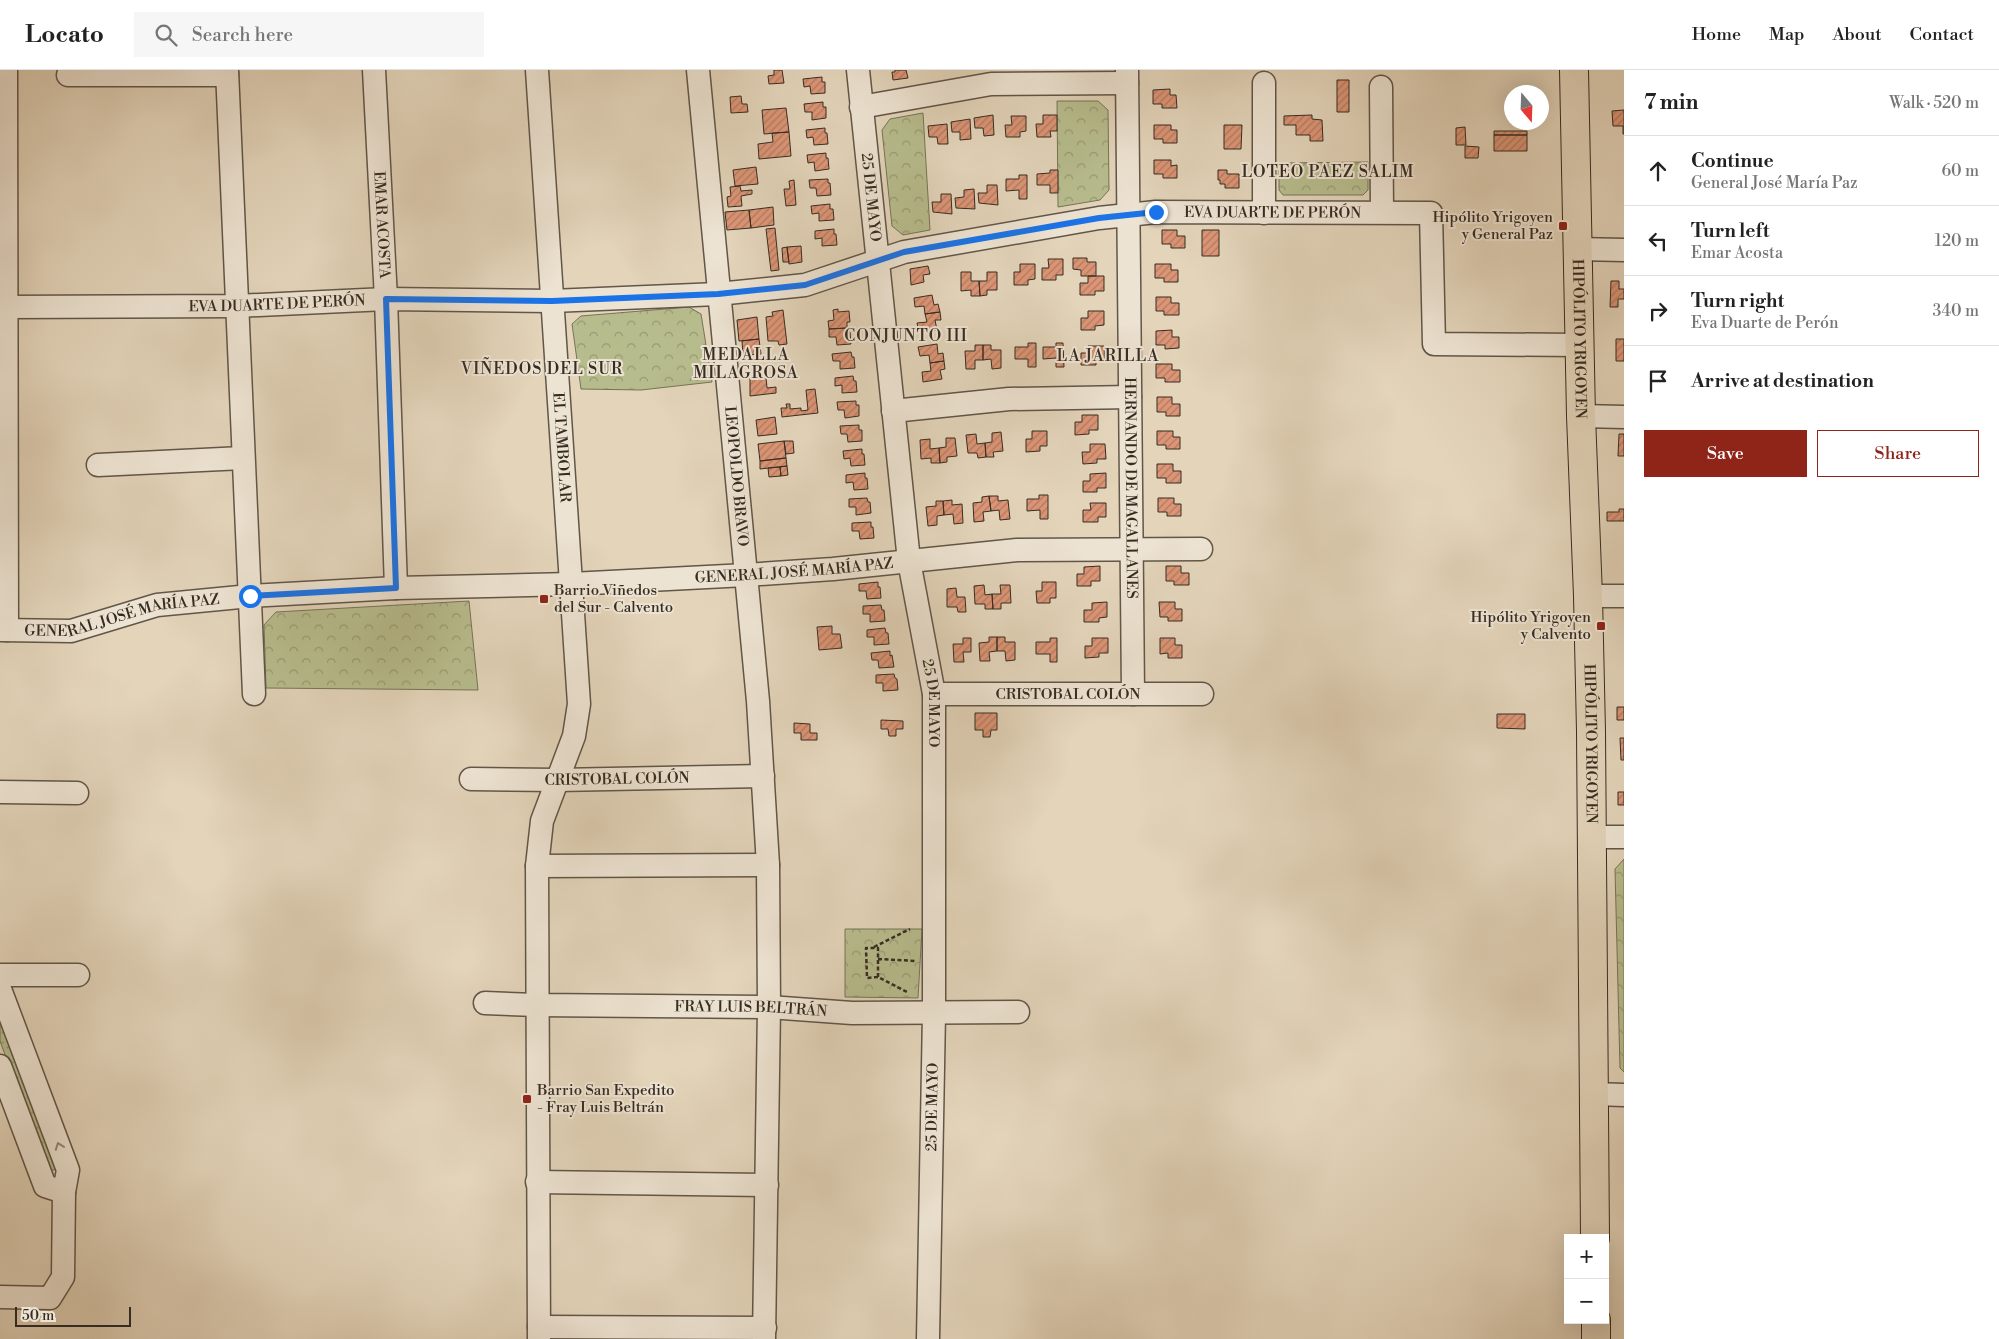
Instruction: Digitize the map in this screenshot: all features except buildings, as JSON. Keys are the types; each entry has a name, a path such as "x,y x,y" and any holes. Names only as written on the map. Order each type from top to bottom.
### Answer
{"main road":[{"name":"HIPÓLITO YRIGOYEN","path":"1574,70 1579,345 1588,596 1595,1234"},
{"path":"1596,1324 1596,1339"}],"street":[{"path":"4,630 6,70"},
{"name":"EMAR ACOSTA","path":"374,70 386,299 396,588"},
{"name":"EL TAMBOLAR","path":"537,70 579,704 574,736 542,820 537,866 536,1005 539,1333"},
{"name":"LEOPOLDO BRAVO","path":"698,70 758,701 768,865 770,1007 764,1333"},
{"name":"25 DE MAYO","path":"858,70 909,561 934,694 934,1013 928,1339"},
{"path":"68,76 227,73 254,694"},
{"path":"861,107 991,84 1127,76"},
{"name":"HERNANDO DE MAGALLANES","path":"1127,76 1133,694"},
{"path":"1264,83 1264,212"},
{"path":"1381,87 1382,212"},
{"name":"EVA DUARTE DE PERÓN","path":"4,293 237,306 386,299 552,301 718,294 805,285 904,252 1099,218 1156,212 1431,212 1434,344 1579,345"},
{"path":"1577,249 1624,250"},
{"path":"893,411 1009,399 1130,397"},
{"path":"1581,416 1624,417"},
{"path":"98,465 243,458"},
{"name":"GENERAL JOSÉ MARÍA PAZ","path":"4,630 71,631 157,605 250,596 396,588 571,584 746,575 1017,550 1201,549"},
{"path":"1588,596 1624,596"},
{"name":"CRISTOBAL COLÓN","path":"934,694 1202,694"},
{"name":"CRISTOBAL COLÓN","path":"471,779 558,780 763,776"},
{"path":"0,792 77,793"},
{"path":"1592,837 1624,837"},
{"path":"537,866 768,865"},
{"path":"0,974 78,975"},
{"path":"0,988 68,1170 64,1192 63,1277 50,1298 0,1297"},
{"name":"FRAY LUIS BELTRÁN","path":"485,1003 770,1007 852,1013 1018,1012"},
{"path":"0,1066 45,1186 64,1192"},
{"path":"1593,1094 1624,1095"},
{"path":"537,1182 767,1185"},
{"path":"539,1333 764,1333"}],"path":[{"path":"872,948 910,929"},
{"path":"878,977 878,948 866,948 867,978 878,977 910,994"},
{"path":"878,959 919,962"}],"green space":[{"path":"1057,101 1098,101 1108,110 1109,190 1100,200 1058,207"},
{"path":"923,113 930,230 903,235 892,226 882,130 890,119"},
{"path":"1368,162 1368,190 1363,195 1283,195 1279,190 1279,163"},
{"path":"689,307 701,314 712,382 641,390 581,389 572,324 581,316"},
{"path":"469,601 478,690 266,688 264,625 276,612"},
{"path":"1624,859 1624,1072 1620,1068 1615,869"},
{"path":"845,929 922,929 918,998 845,997"},
{"path":"0,1007 59,1165 54,1170 47,1170 0,1041"}],"place":[{"name":"Hipólito Yrigoyen y General Paz","path":"1563,226"},
{"name":"Barrio Viñedos del Sur - Calvento","path":"544,599"},
{"name":"Hipólito Yrigoyen y Calvento","path":"1601,626"},
{"name":"Barrio San Expedito - Fray Luis Beltrán","path":"527,1099"}],"district":[{"name":"LOTEO PAEZ SALIM","path":"1328,171"},
{"name":"CONJUNTO III","path":"906,335"},
{"name":"LA JARILLA","path":"1108,355"},
{"name":"MEDALLA MILAGROSA","path":"746,363"},
{"name":"VIÑEDOS DEL SUR","path":"542,368"}],"route":[{"path":"250,596 396,588 386,299 552,301 718,294 805,285 904,252 1099,218 1156,212"}]}
